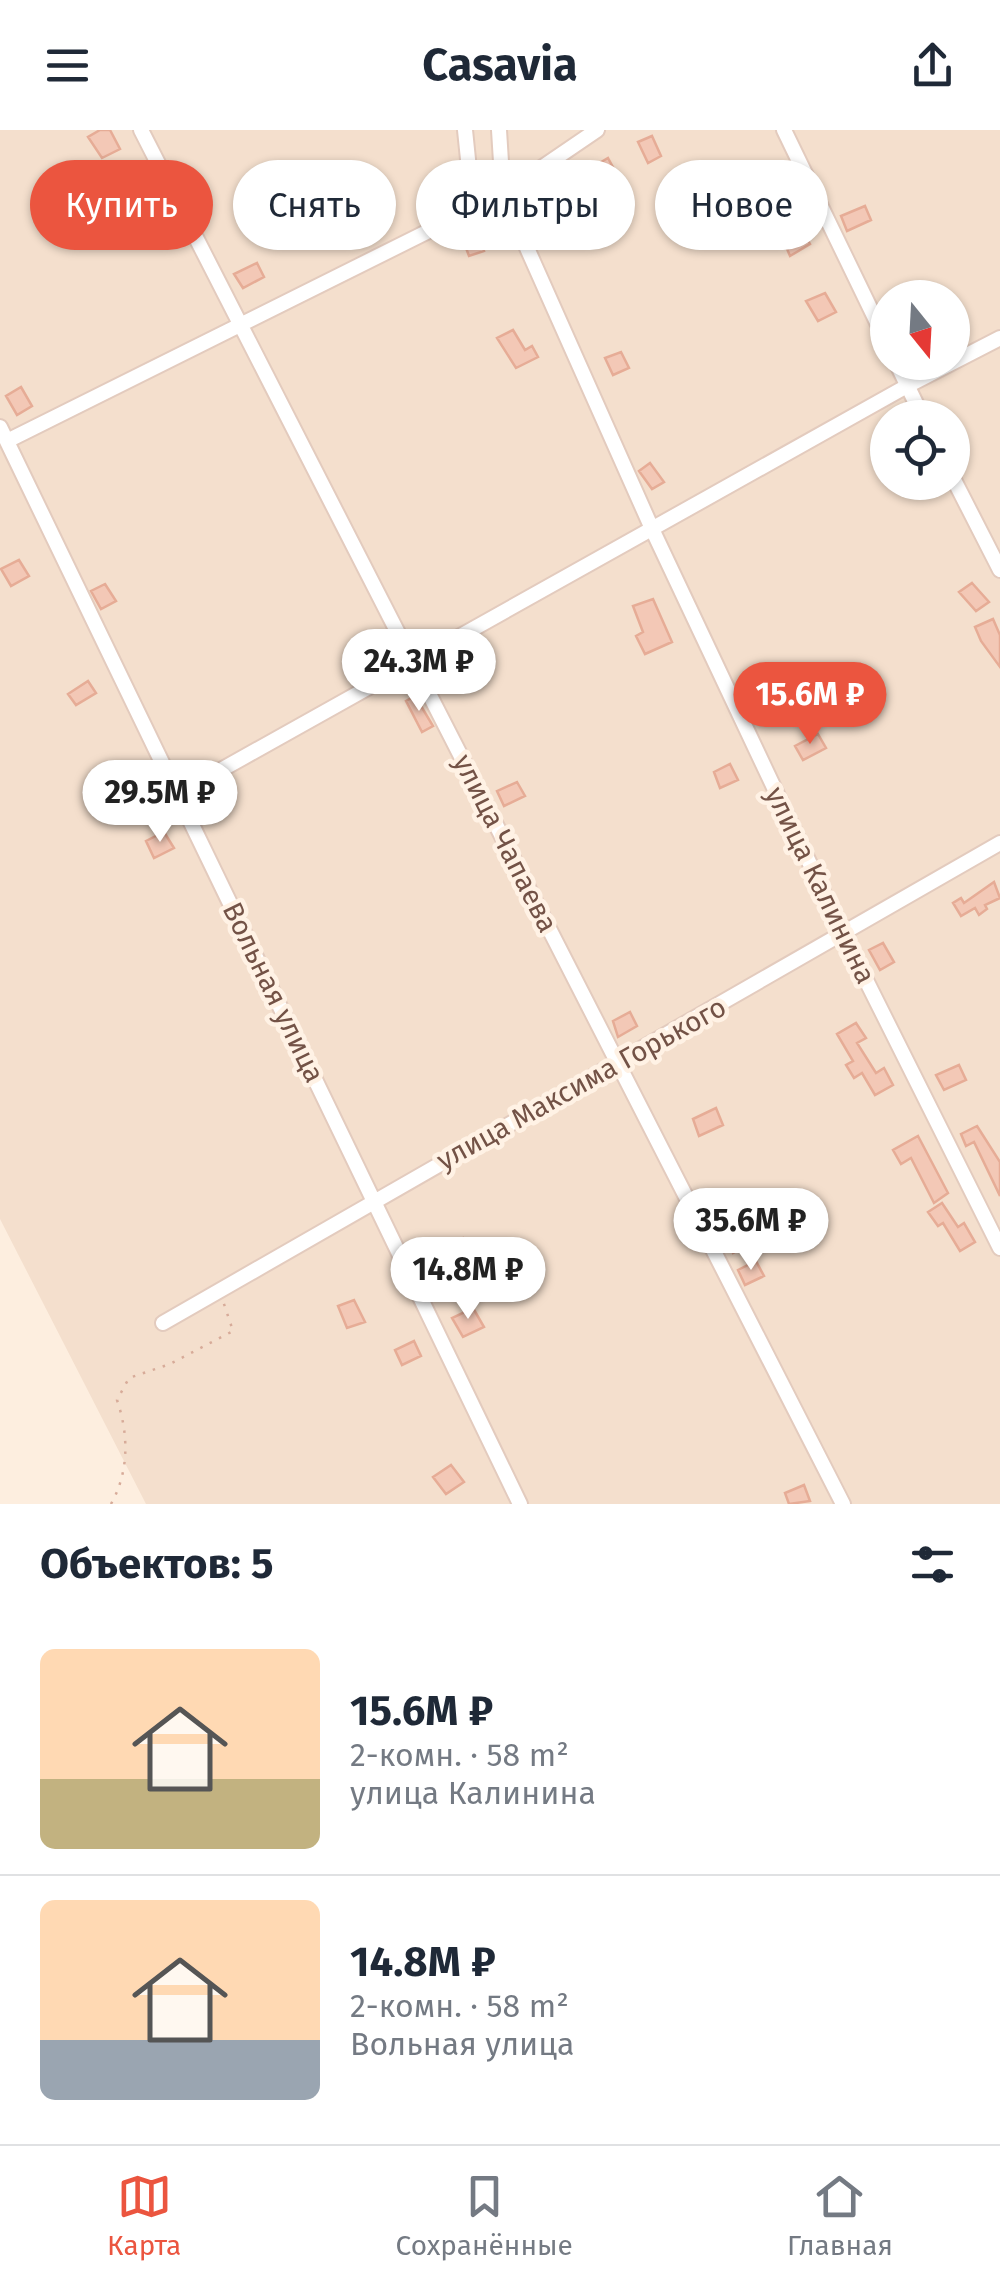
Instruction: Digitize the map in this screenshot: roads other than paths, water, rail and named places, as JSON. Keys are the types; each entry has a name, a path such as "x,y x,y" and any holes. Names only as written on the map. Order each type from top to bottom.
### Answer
{"street":[{"name":"улица Чапаева","path":"142,130 842,1504"},
{"path":"465,130 468,160"},
{"name":"улица Калинина","path":"499,130 501,160"},
{"path":"551,160 594,130"},
{"path":"784,130 870,308"},
{"path":"3,434 241,324 416,237"},
{"name":"улица Калинина","path":"528,250 653,530 843,934 1000,1248"},
{"path":"178,794 1000,338"},
{"path":"905,380 915,400"},
{"name":"Вольная улица","path":"3,434 520,1504"},
{"path":"964,500 1000,570"},
{"name":"улица Максима Горького","path":"163,1323 1000,843"}]}
